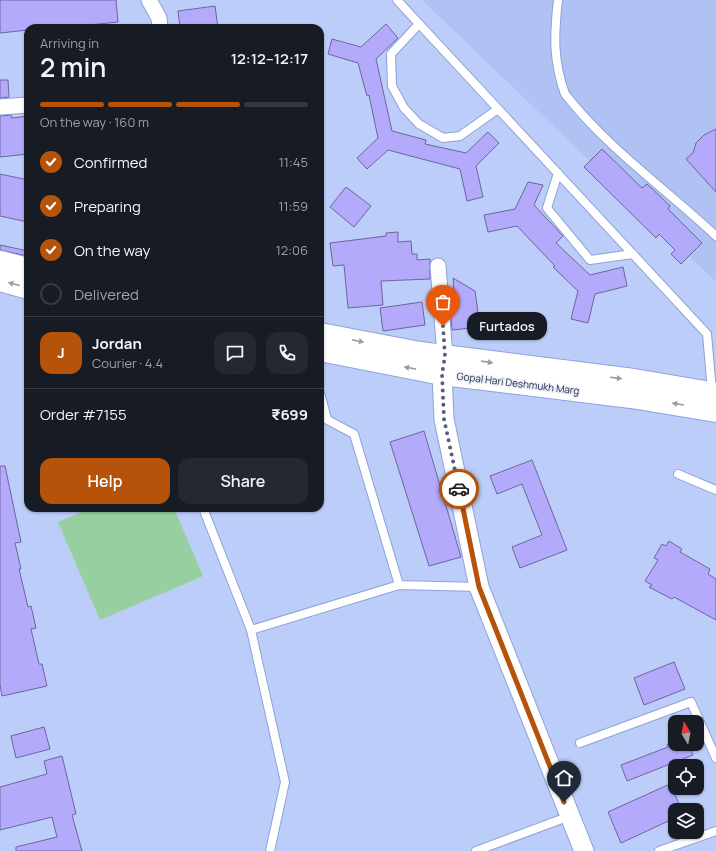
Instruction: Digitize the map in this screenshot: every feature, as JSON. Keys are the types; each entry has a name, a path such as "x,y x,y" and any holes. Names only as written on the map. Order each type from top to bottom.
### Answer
{"main road":[{"path":"0,262 24,269"},
{"path":"0,280 24,287"},
{"name":"Gopal Hari Deshmukh Marg","path":"324,337 443,365 631,397 715,399"}],"street":[{"path":"149,0 159,18 160,24"},
{"path":"0,107 24,105"},
{"path":"438,266 444,419 479,587 584,851"}],"lane":[{"path":"397,0 707,334 715,399"},
{"path":"558,0 554,48 560,81 565,94 621,155 714,230"},
{"path":"419,24 391,54 392,86 404,108 419,124 442,138 460,136 498,109"},
{"path":"558,173 547,208 590,260 633,254"},
{"path":"324,418 354,434 399,585"},
{"path":"678,474 716,490"},
{"path":"205,512 251,630 285,782 270,851"},
{"path":"251,630 399,585 479,587"},
{"path":"580,743 691,702 716,758"},
{"path":"476,851 570,816"},
{"path":"659,851 716,832"}],"shaded area":[{"path":"422,0 716,0 716,282"}],"green space":[{"path":"82,512 176,512 203,576 100,620 58,522"}],"building":[{"path":"0,0 116,0 118,22 99,24 24,24 24,30 0,33"},
{"path":"215,6 217,24 180,24 178,11"},
{"path":"386,24 398,38 376,59 392,131 426,140 425,144 466,153 488,132 499,143 476,166 483,197 467,201 460,169 388,150 367,169 357,158 378,138 369,95 367,96 358,63 328,54 332,39 361,47"},
{"path":"0,80 8,80 9,97 0,98"},
{"path":"11,115 12,118 24,116 24,154 0,157 0,116"},
{"path":"716,129 716,192 686,159 693,153 696,143 704,135"},
{"path":"602,149 642,188 647,184 670,206 668,209 702,243 681,264 671,254 675,250 659,234 656,238 584,167"},
{"path":"0,174 24,179 24,221 0,216"},
{"path":"528,182 543,185 534,205 563,236 556,243 590,275 623,267 627,286 595,294 588,323 571,319 578,291 553,267 555,266 517,226 488,232 484,215 515,209"},
{"path":"346,187 371,206 354,227 330,207"},
{"path":"398,232 398,242 411,241 412,254 417,254 417,260 430,259 430,279 381,281 383,305 348,308 344,265 333,266 330,243 386,236 386,233"},
{"path":"0,245 24,250 24,255 0,250"},
{"path":"453,278 475,291 480,327 452,330 449,292 454,291"},
{"path":"422,302 425,325 383,331 380,308"},
{"path":"424,431 461,557 429,566 390,442"},
{"path":"532,460 567,550 520,568 512,547 542,535 522,484 497,494 490,476"},
{"path":"0,466 5,466 21,542 15,543 21,569 19,569 28,607 31,606 36,628 31,629 39,664 42,664 47,686 2,696 0,685"},
{"path":"669,541 682,549 680,552 710,569 708,574 716,579 716,620 674,597 672,599 649,587 652,585 645,581 658,560 654,558 662,544 666,546"},
{"path":"674,662 685,689 644,705 634,678"},
{"path":"44,727 50,749 16,758 11,736"},
{"path":"668,747 668,751 692,751 693,755 683,759 668,759 668,765 627,781 621,765"},
{"path":"62,756 76,814 72,815 82,851 16,851 16,847 57,837 52,817 0,830 0,787 47,774 44,761"},
{"path":"668,785 668,795 675,795 679,803 668,803 668,821 621,843 608,812"}],"way so far":[{"path":"443,326 445,356 442,374 444,419 459,489"}],"place":[{"name":"Furtados","path":"443,326"}],"route":[{"path":"459,489 479,587 564,802"}]}
